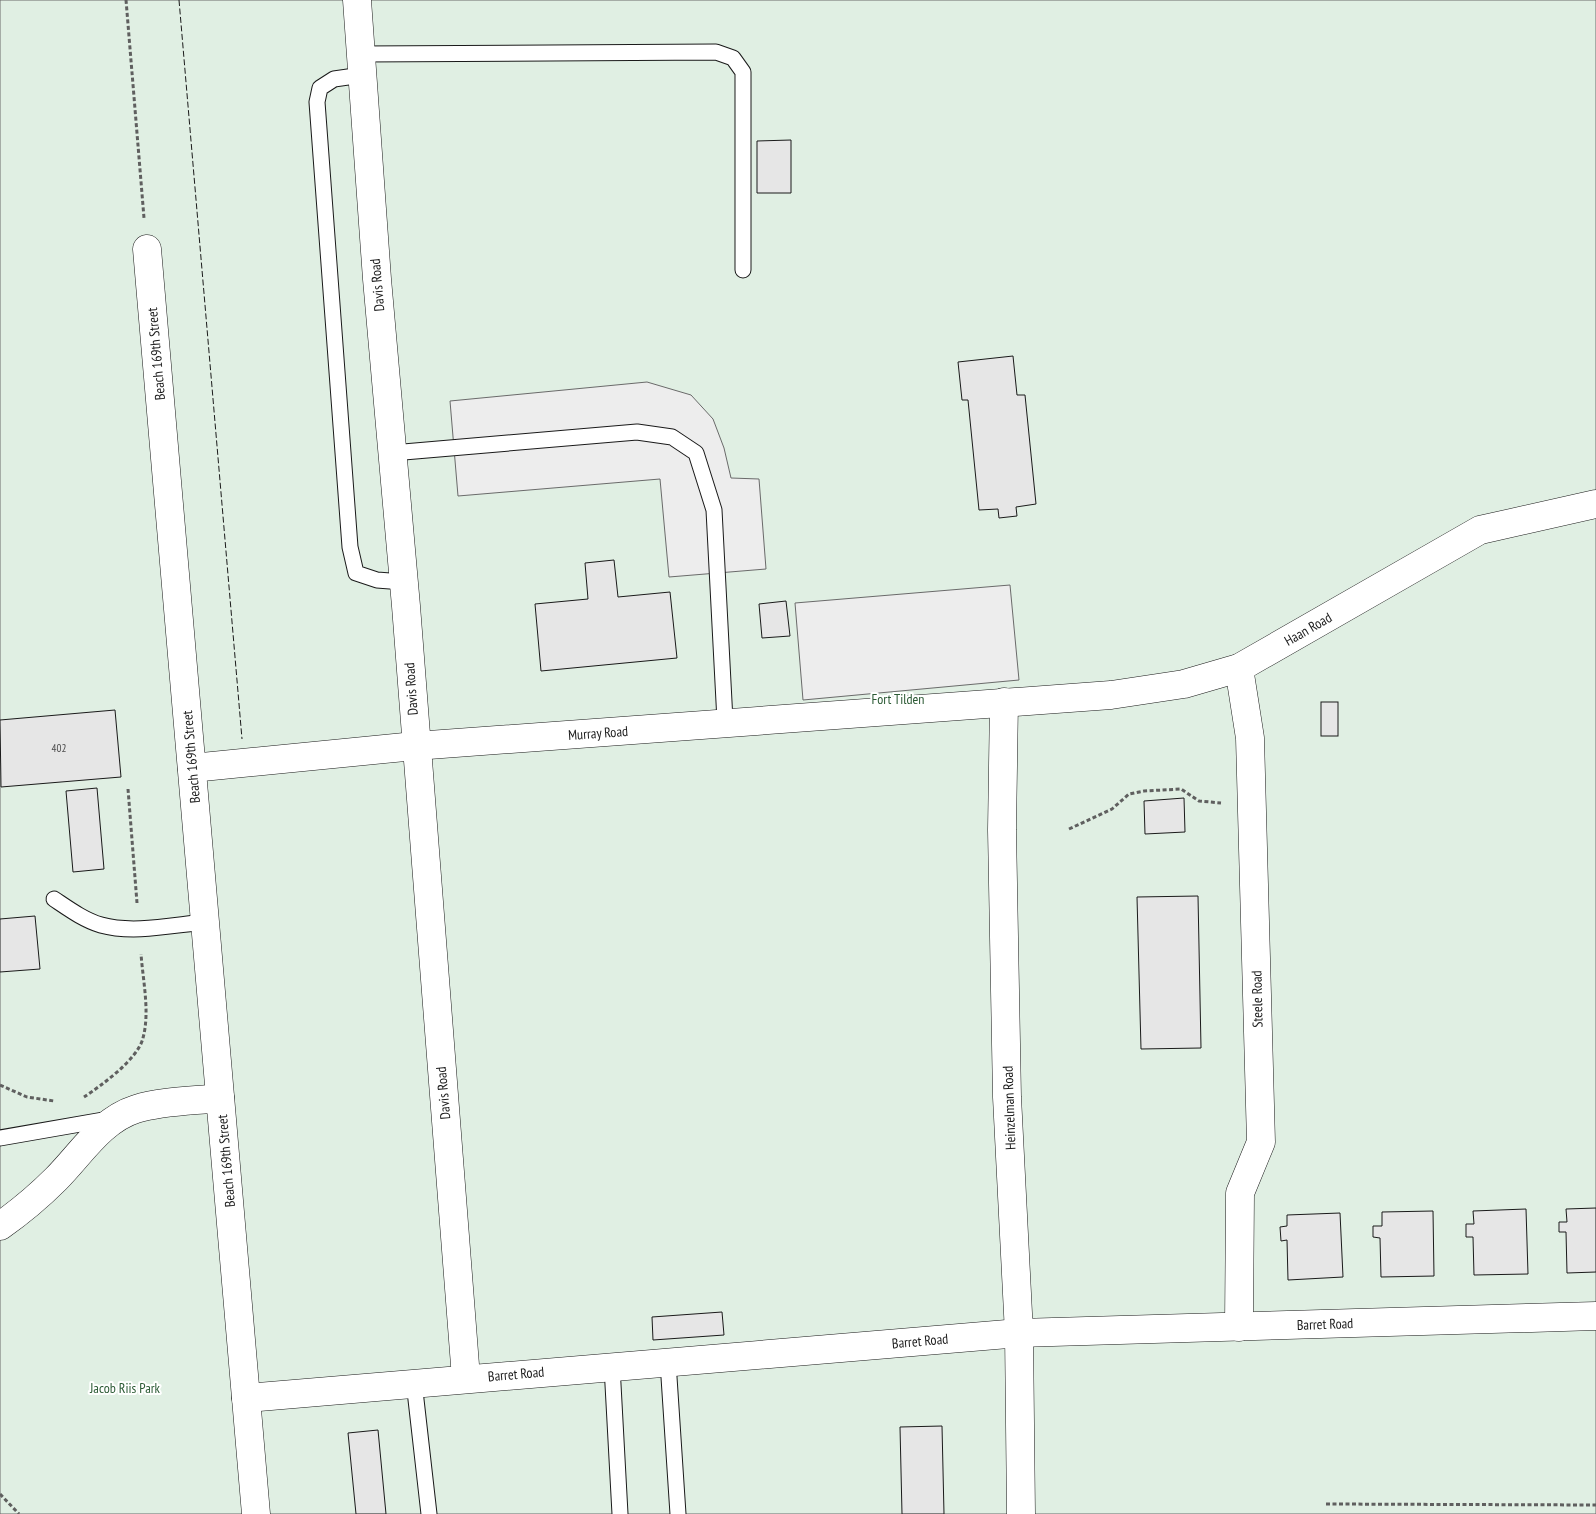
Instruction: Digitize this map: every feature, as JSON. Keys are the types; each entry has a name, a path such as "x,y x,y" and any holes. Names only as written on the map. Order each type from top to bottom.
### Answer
{"street":[{"name":"Davis Road","path":"357,0 376,279 403,582 466,1378"},
{"name":"Beach 169th Street","path":"147,249 256,1514"},
{"name":"Haan Road","path":"1004,702 1111,695 1184,684 1239,668 1480,530 1596,504"},
{"name":"Steele Road","path":"1239,668 1250,738 1260,1142 1240,1193 1239,1327"},
{"name":"Murray Road","path":"192,768 415,746 1004,702"},
{"name":"Heinzelman Road","path":"1004,702 1002,830 1007,1097 1019,1333 1021,1514"},
{"path":"0,1226 33,1200 92,1139 120,1116 136,1109 220,1098"},
{"name":"Barret Road","path":"246,1398 414,1382 1019,1333 1596,1316"}],"lane":[{"path":"403,582 377,580 356,573 350,547 317,102 320,88 362,64 716,52 733,58 743,72 743,270"},
{"path":"392,453 637,432 672,437 696,453 714,510 725,722"},
{"path":"54,899 85,919 102,926 138,928 205,922"},
{"path":"0,1138 120,1116"},
{"path":"668,1362 678,1514"},
{"path":"612,1366 620,1514"},
{"path":"414,1382 429,1514"}],"path":[{"path":"126,0 147,249"},
{"path":"80,1099 104,1084 128,1062 143,1040 146,1021 128,789"},
{"path":"1069,829 1112,809 1128,794 1144,791 1182,789 1199,801 1216,803 1252,802"},
{"path":"0,1085 27,1097 63,1101"},
{"path":"0,1494 19,1514"},
{"path":"1326,1504 1596,1505"}],"green space":[{"name":"Fort Tilden","path":"0,0 1596,0 1596,1514 0,1514"}],"shaded area":[{"path":"647,382 691,395 713,419 724,448 731,478 759,479 766,569 669,577 660,479 458,496 450,401"},
{"path":"1010,585 1019,680 803,700 795,603"}],"building":[{"path":"791,140 791,193 757,193 757,141"},
{"path":"1013,356 1017,395 1025,395 1036,504 1016,507 1017,516 999,518 998,509 979,510 968,400 962,400 958,362"},
{"path":"614,560 618,597 670,592 677,658 541,671 535,604 588,599 585,563"},
{"path":"786,601 790,636 762,638 759,604"},
{"path":"1321,702 1338,702 1338,736 1321,736"},
{"path":"115,710 121,777 1,787 0,720"},
{"path":"97,788 104,869 73,872 66,791"},
{"path":"1184,798 1185,832 1145,834 1144,801"},
{"path":"1198,896 1201,1048 1141,1049 1137,897"},
{"path":"35,916 40,969 0,972 0,919"},
{"path":"1596,1208 1596,1272 1567,1273 1566,1232 1559,1232 1559,1222 1567,1222 1566,1209"},
{"path":"1526,1209 1528,1274 1474,1275 1473,1237 1466,1237 1466,1224 1474,1224 1473,1211"},
{"path":"1433,1211 1434,1276 1381,1277 1380,1238 1373,1237 1373,1226 1382,1226 1382,1212"},
{"path":"1340,1213 1343,1277 1288,1280 1287,1240 1281,1241 1280,1227 1287,1226 1287,1215"},
{"path":"722,1312 724,1335 653,1340 652,1317"},
{"path":"942,1426 944,1514 902,1514 900,1427"},
{"path":"378,1430 386,1514 356,1514 348,1433"}],"fence":[{"path":"179,0 242,739"}],"park label":[{"name":"Jacob Riis Park","path":"125,1388"}]}
